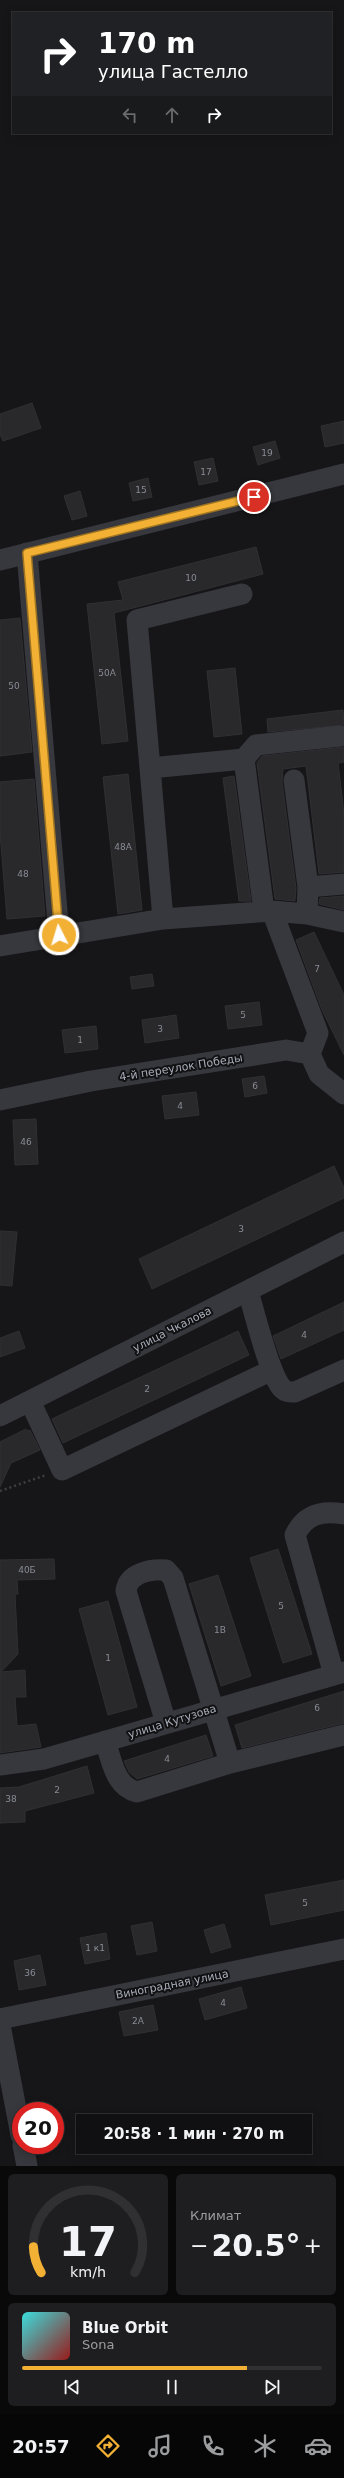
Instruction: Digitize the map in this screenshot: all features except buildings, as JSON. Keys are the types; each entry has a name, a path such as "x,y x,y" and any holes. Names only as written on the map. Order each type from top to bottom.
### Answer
{"street":[{"path":"0,560 344,474"},
{"path":"27,553 59,935"},
{"path":"163,919 137,620 242,594"},
{"path":"150,768 244,760 256,745 340,736"},
{"path":"244,760 268,911 318,1033 310,1054 319,1074 344,1094"},
{"path":"294,780 308,887 306,914"},
{"path":"308,887 344,884"},
{"path":"0,946 59,935 163,919 268,911 306,914 344,922"},
{"name":"4-й переулок Победы","path":"0,1100 91,1081 286,1050 310,1054"},
{"name":"улица Чкалова","path":"0,1416 344,1242"},
{"path":"248,1291 272,1370 281,1387 286,1392 295,1392 344,1370"},
{"path":"30,1401 62,1470 272,1370"},
{"path":"339,1674 295,1535 301,1523 315,1515 331,1512 344,1514"},
{"path":"166,1723 126,1591 127,1583 133,1577 155,1569 166,1570 173,1578 230,1763"},
{"name":"улица Кутузова","path":"0,1765 44,1759 214,1708 339,1674"},
{"path":"105,1741 120,1783 127,1790 137,1792 230,1763 344,1734"},
{"name":"Виноградная улица","path":"1,2030 344,1949"},
{"path":"1,2030 15,2102"},
{"path":"25,2154 27,2166"}],"path":[{"path":"0,1491 62,1470"}],"route":[{"path":"59,935 27,553 254,497"}]}
